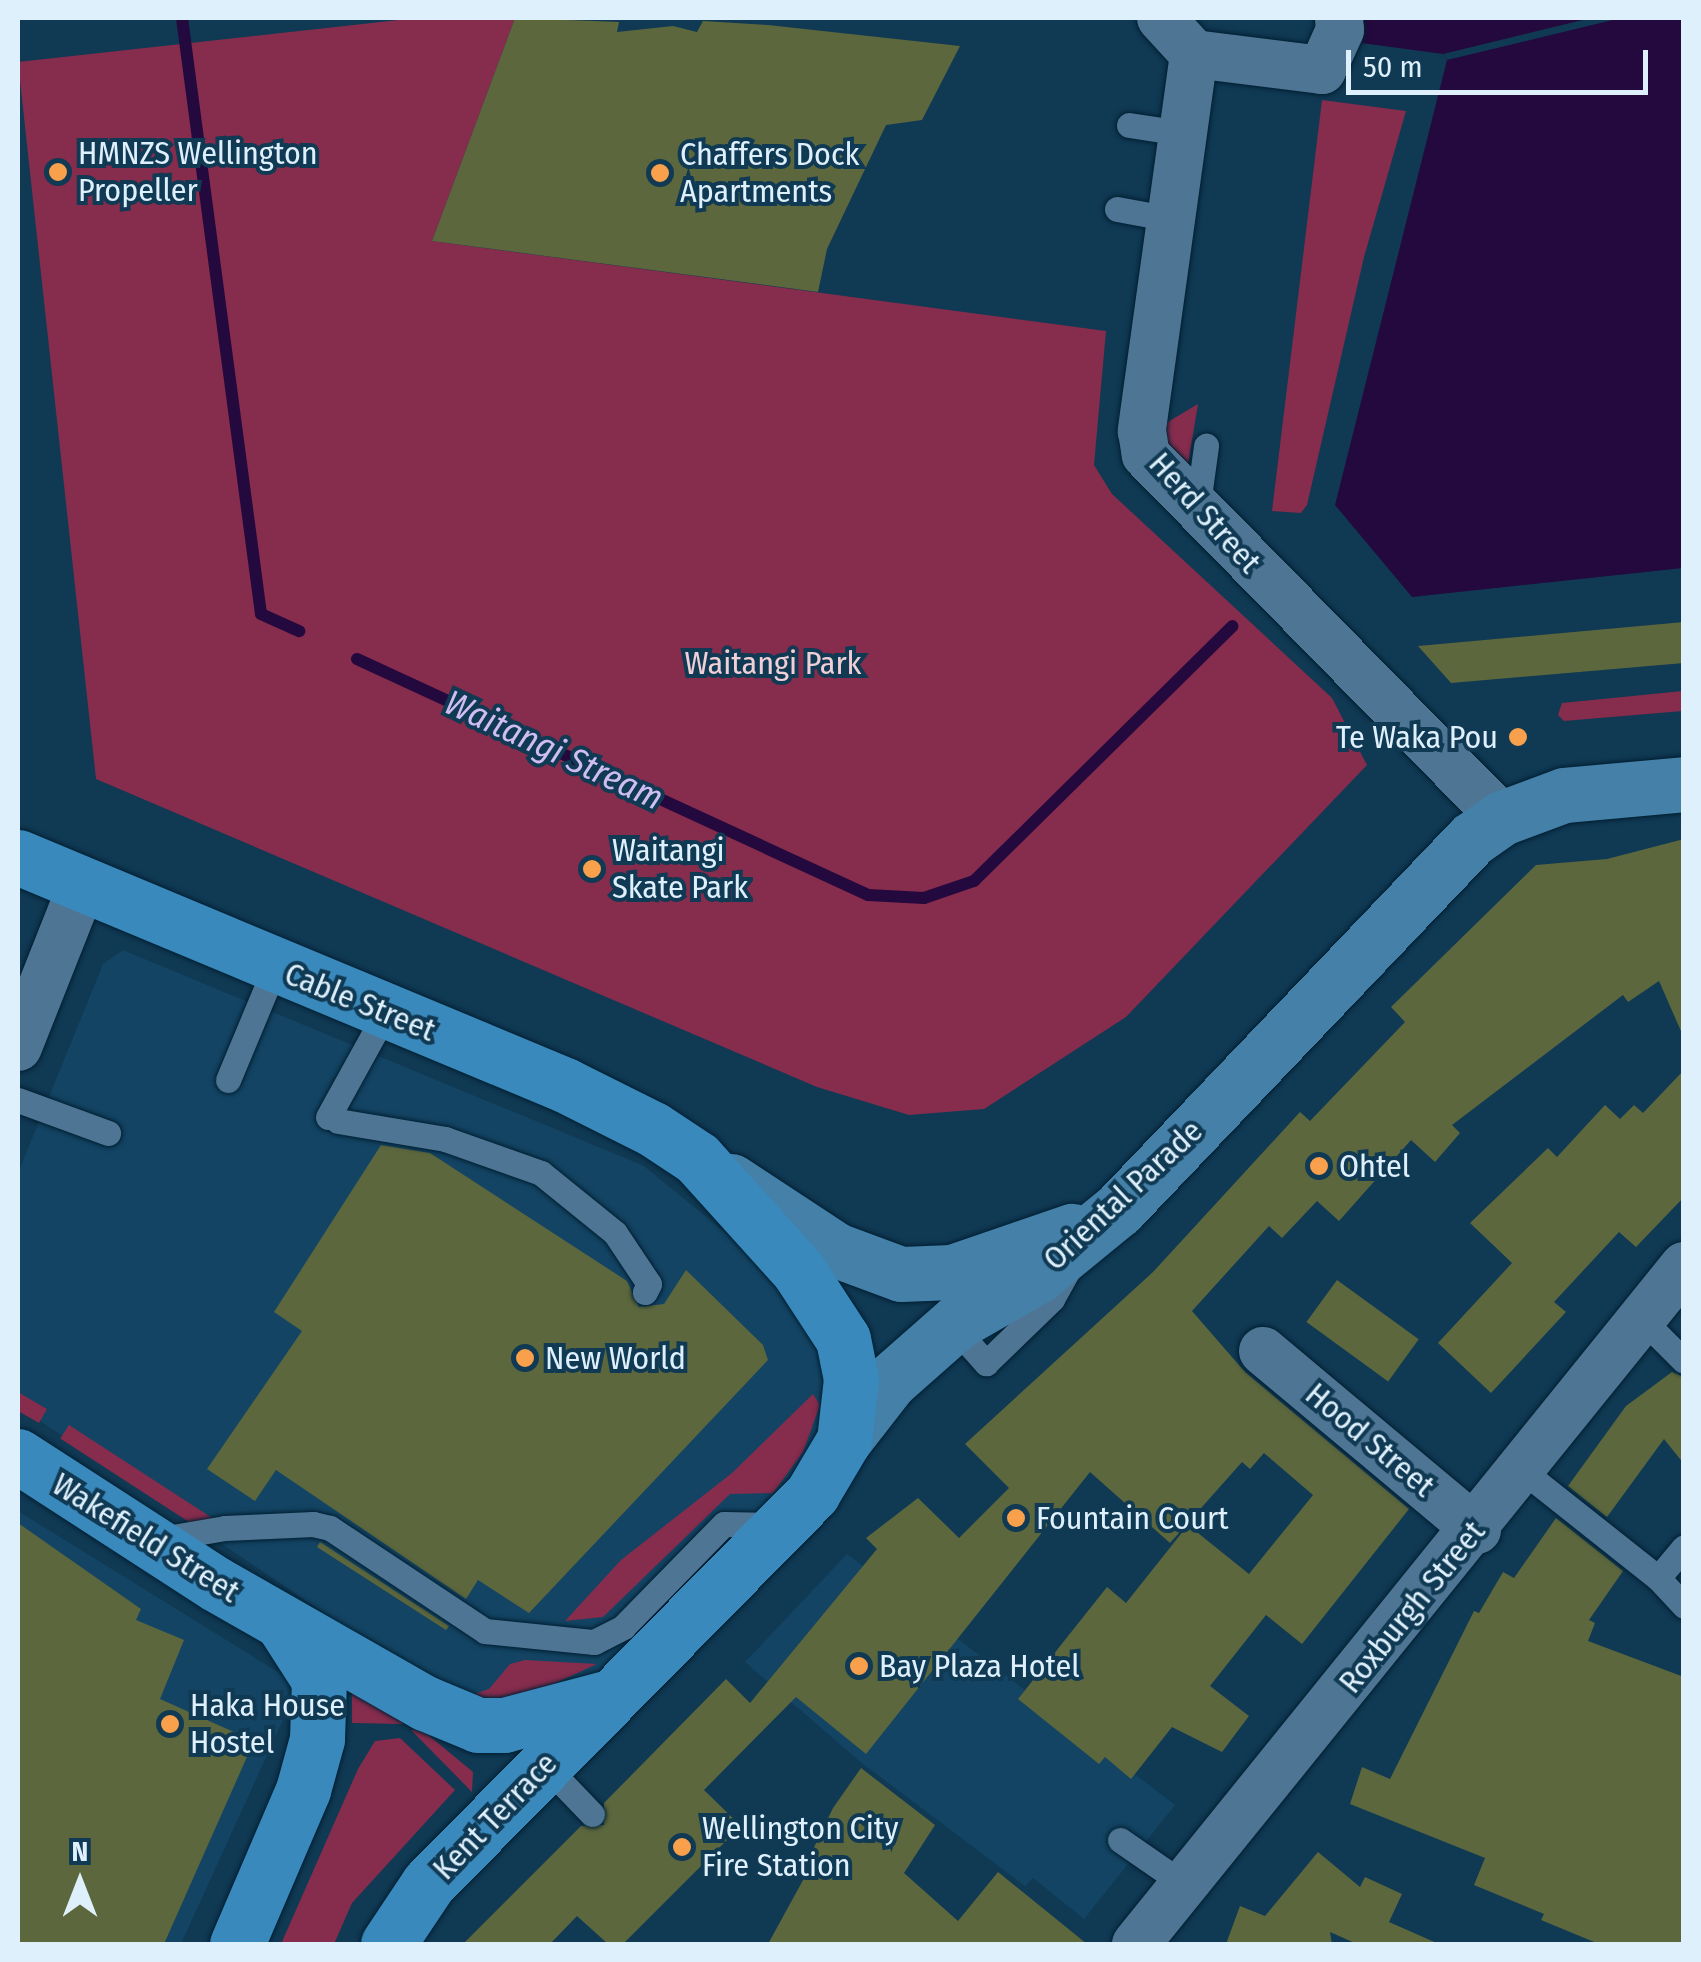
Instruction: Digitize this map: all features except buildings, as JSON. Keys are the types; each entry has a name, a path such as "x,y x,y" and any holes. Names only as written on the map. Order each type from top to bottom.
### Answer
{"main road":[{"name":"Oriental Parade","path":"613,1696 784,1526 890,1382 953,1326 1037,1276 1094,1224 1119,1208 1472,839 1502,818 1564,795 1684,784"},
{"name":"Cable Street","path":"18,857 610,1105 836,1250 901,1274 952,1272 1094,1224"},
{"name":"Cable Street","path":"696,1158 798,1270 835,1320 851,1379 844,1440"},
{"name":"Wakefield Street","path":"18,1456 148,1542 424,1703 478,1724 504,1724"},
{"path":"238,1944 303,1790 318,1739 320,1680 306,1651 276,1618"},
{"path":"504,1724 613,1696"},
{"name":"Kent Terrace","path":"388,1944 428,1884 613,1696"}],"street":[{"path":"1161,18 1194,54 1259,76 1322,70 1338,18"},
{"name":"Herd Street","path":"1194,54 1142,431 1146,454 1196,511 1502,818"},
{"path":"18,1047 82,886"},
{"name":"Roxburgh Street","path":"1136,1944 1476,1530 1684,1266"},
{"name":"Hood Street","path":"1263,1350 1476,1530"}],"lane":[{"path":"1129,126 1182,133"},
{"path":"1117,209 1171,218"},
{"path":"1196,511 1206,446"},
{"path":"228,1080 275,967"},
{"path":"386,1012 333,1119 445,1139 541,1173 615,1233 649,1284 645,1292"},
{"path":"18,1100 108,1134"},
{"path":"1642,1319 1684,1361"},
{"path":"1522,1471 1658,1578 1684,1606"},
{"path":"148,1542 226,1528 314,1524 330,1528 485,1631 594,1642 623,1628 724,1524 784,1526"},
{"path":"1658,1578 1684,1547"},
{"path":"504,1724 592,1814"},
{"path":"1120,1840 1185,1885"}],"shaded area":[{"path":"1351,18 1683,18 1683,568 1412,597 1335,505 1447,60 1443,54 1354,42"},
{"path":"123,950 644,1166 760,1261 823,1337 830,1396 812,1444 775,1498 589,1682 518,1702 438,1690 18,1406 18,1173 103,964"},
{"path":"18,1511 299,1685 181,1944 18,1944"},
{"path":"847,1554 1175,1805 1084,1919 1033,1878 1025,1886 858,1760 745,1662"}],"green space":[{"name":"Waitangi Park","path":"417,18 515,18 432,241 1106,331 1094,465 1112,494 1332,698 1367,765 1126,1017 984,1109 909,1115 817,1087 96,779 18,62"},
{"path":"1322,100 1406,111 1364,257 1307,505 1301,513 1272,511"},
{"path":"1198,404 1187,470 1166,448 1161,426"},
{"path":"1683,691 1683,711 1564,721 1558,715 1562,703"},
{"path":"18,1392 47,1409 39,1423 18,1411"},
{"path":"813,1394 820,1405 803,1452 773,1493 730,1494 603,1617 565,1621 621,1560 732,1473"},
{"path":"69,1425 211,1517 202,1530 60,1438"},
{"path":"525,1660 597,1664 523,1698 456,1700 489,1689 510,1664"},
{"path":"352,1687 401,1713 403,1724 352,1723"},
{"path":"421,1729 473,1772 472,1792 411,1730"},
{"path":"400,1738 455,1790 352,1903 334,1944 281,1944 358,1769 375,1741"}],"pier":[{"path":"1591,18 1621,18 1447,60 1443,54"}],"waterway":[{"name":"Waitangi Stream","path":"182,18 261,614 299,631"},
{"name":"Waitangi Stream","path":"357,659 868,895 924,898 974,881 1233,626"}],"place":[{"name":"HMNZS Wellington Propeller","path":"58,172"},
{"name":"Chaffers Dock Apartments","path":"660,173"},
{"name":"Te Waka Pou","path":"1518,737"},
{"name":"Waitangi Skate Park","path":"592,869"},
{"name":"Ohtel","path":"1319,1166"},
{"name":"New World","path":"525,1358"},
{"name":"Fountain Court","path":"1016,1518"},
{"name":"Bay Plaza Hotel","path":"859,1666"},
{"name":"Haka House Hostel","path":"170,1724"},
{"name":"Wellington City Fire Station","path":"682,1847"}]}
